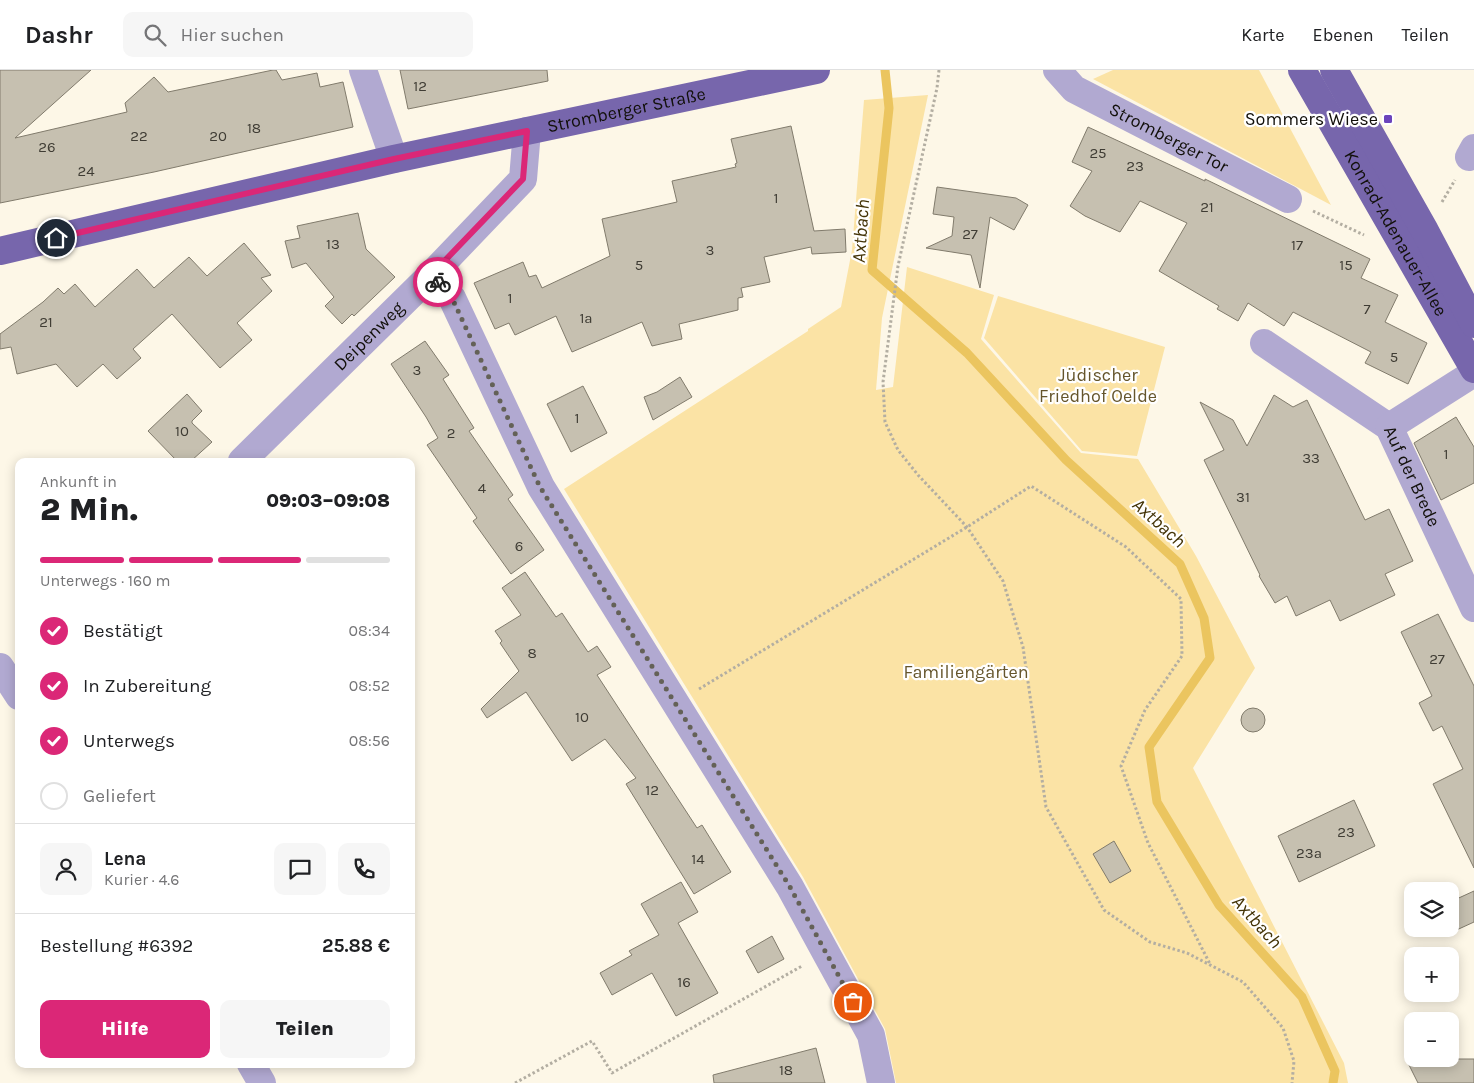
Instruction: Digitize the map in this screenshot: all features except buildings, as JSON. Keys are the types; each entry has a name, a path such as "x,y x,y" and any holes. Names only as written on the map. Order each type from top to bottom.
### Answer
{"main road":[{"name":"Stromberger Straße","path":"0,251 394,159 816,70"},
{"name":"Konrad-Adenauer-Allee","path":"1302,70 1474,324"},
{"name":"Konrad-Adenauer-Allee","path":"1334,70 1474,369"}],"street":[{"path":"363,70 394,159"},
{"name":"Stromberger Tor","path":"1056,70 1074,88 1288,199"},
{"name":"Deipenweg","path":"245,458 432,274 523,179 527,131"},
{"path":"432,274 452,298 540,487 790,887 871,1035 881,1083"},
{"name":"Auf der Brede","path":"1264,343 1389,427 1474,608"},
{"path":"1389,427 1474,373"},
{"path":"253,1068 262,1083"}],"path":[{"path":"939,70 937,88 898,266 883,382 885,422 898,450 918,475 967,527 1003,581 1023,647 1046,807 1104,910 1150,942 1187,953 1243,982 1283,1028 1294,1061 1292,1083"},
{"path":"1288,199 1390,248 1414,238 1472,153"},
{"path":"675,704 967,527 1031,486 1126,547 1181,599 1182,656 1145,710 1121,766 1148,843 1211,966"},
{"path":"515,1083 592,1041 612,1073 826,952"}],"green space":[{"path":"1113,70 1259,70 1331,205 1093,79"},
{"name":"Familiengärten","path":"928,95 882,318 876,390 893,387 907,267 994,295 981,339 1081,453 1138,459 1196,556 1255,668 1193,768 1344,1063 1348,1083 896,1083 885,1029 803,877 564,489 808,331 808,329 841,307 852,250 864,100"},
{"name":"Jüdischer Friedhof Oelde","path":"998,296 1165,347 1137,456 1082,451 984,338"}],"waterway":[{"name":"Axtbach","path":"885,70 889,108 872,270 967,353 1066,460 1180,564 1204,618 1210,658 1149,747 1157,802 1219,905 1302,997 1335,1071 1333,1083"}],"way so far":[{"path":"438,282 452,298 540,487 790,887 853,1002"}],"place":[{"name":"Sommers Wiese","path":"1388,119"}],"route":[{"path":"56,238 394,159 527,131 523,179 432,274 438,282"}]}
